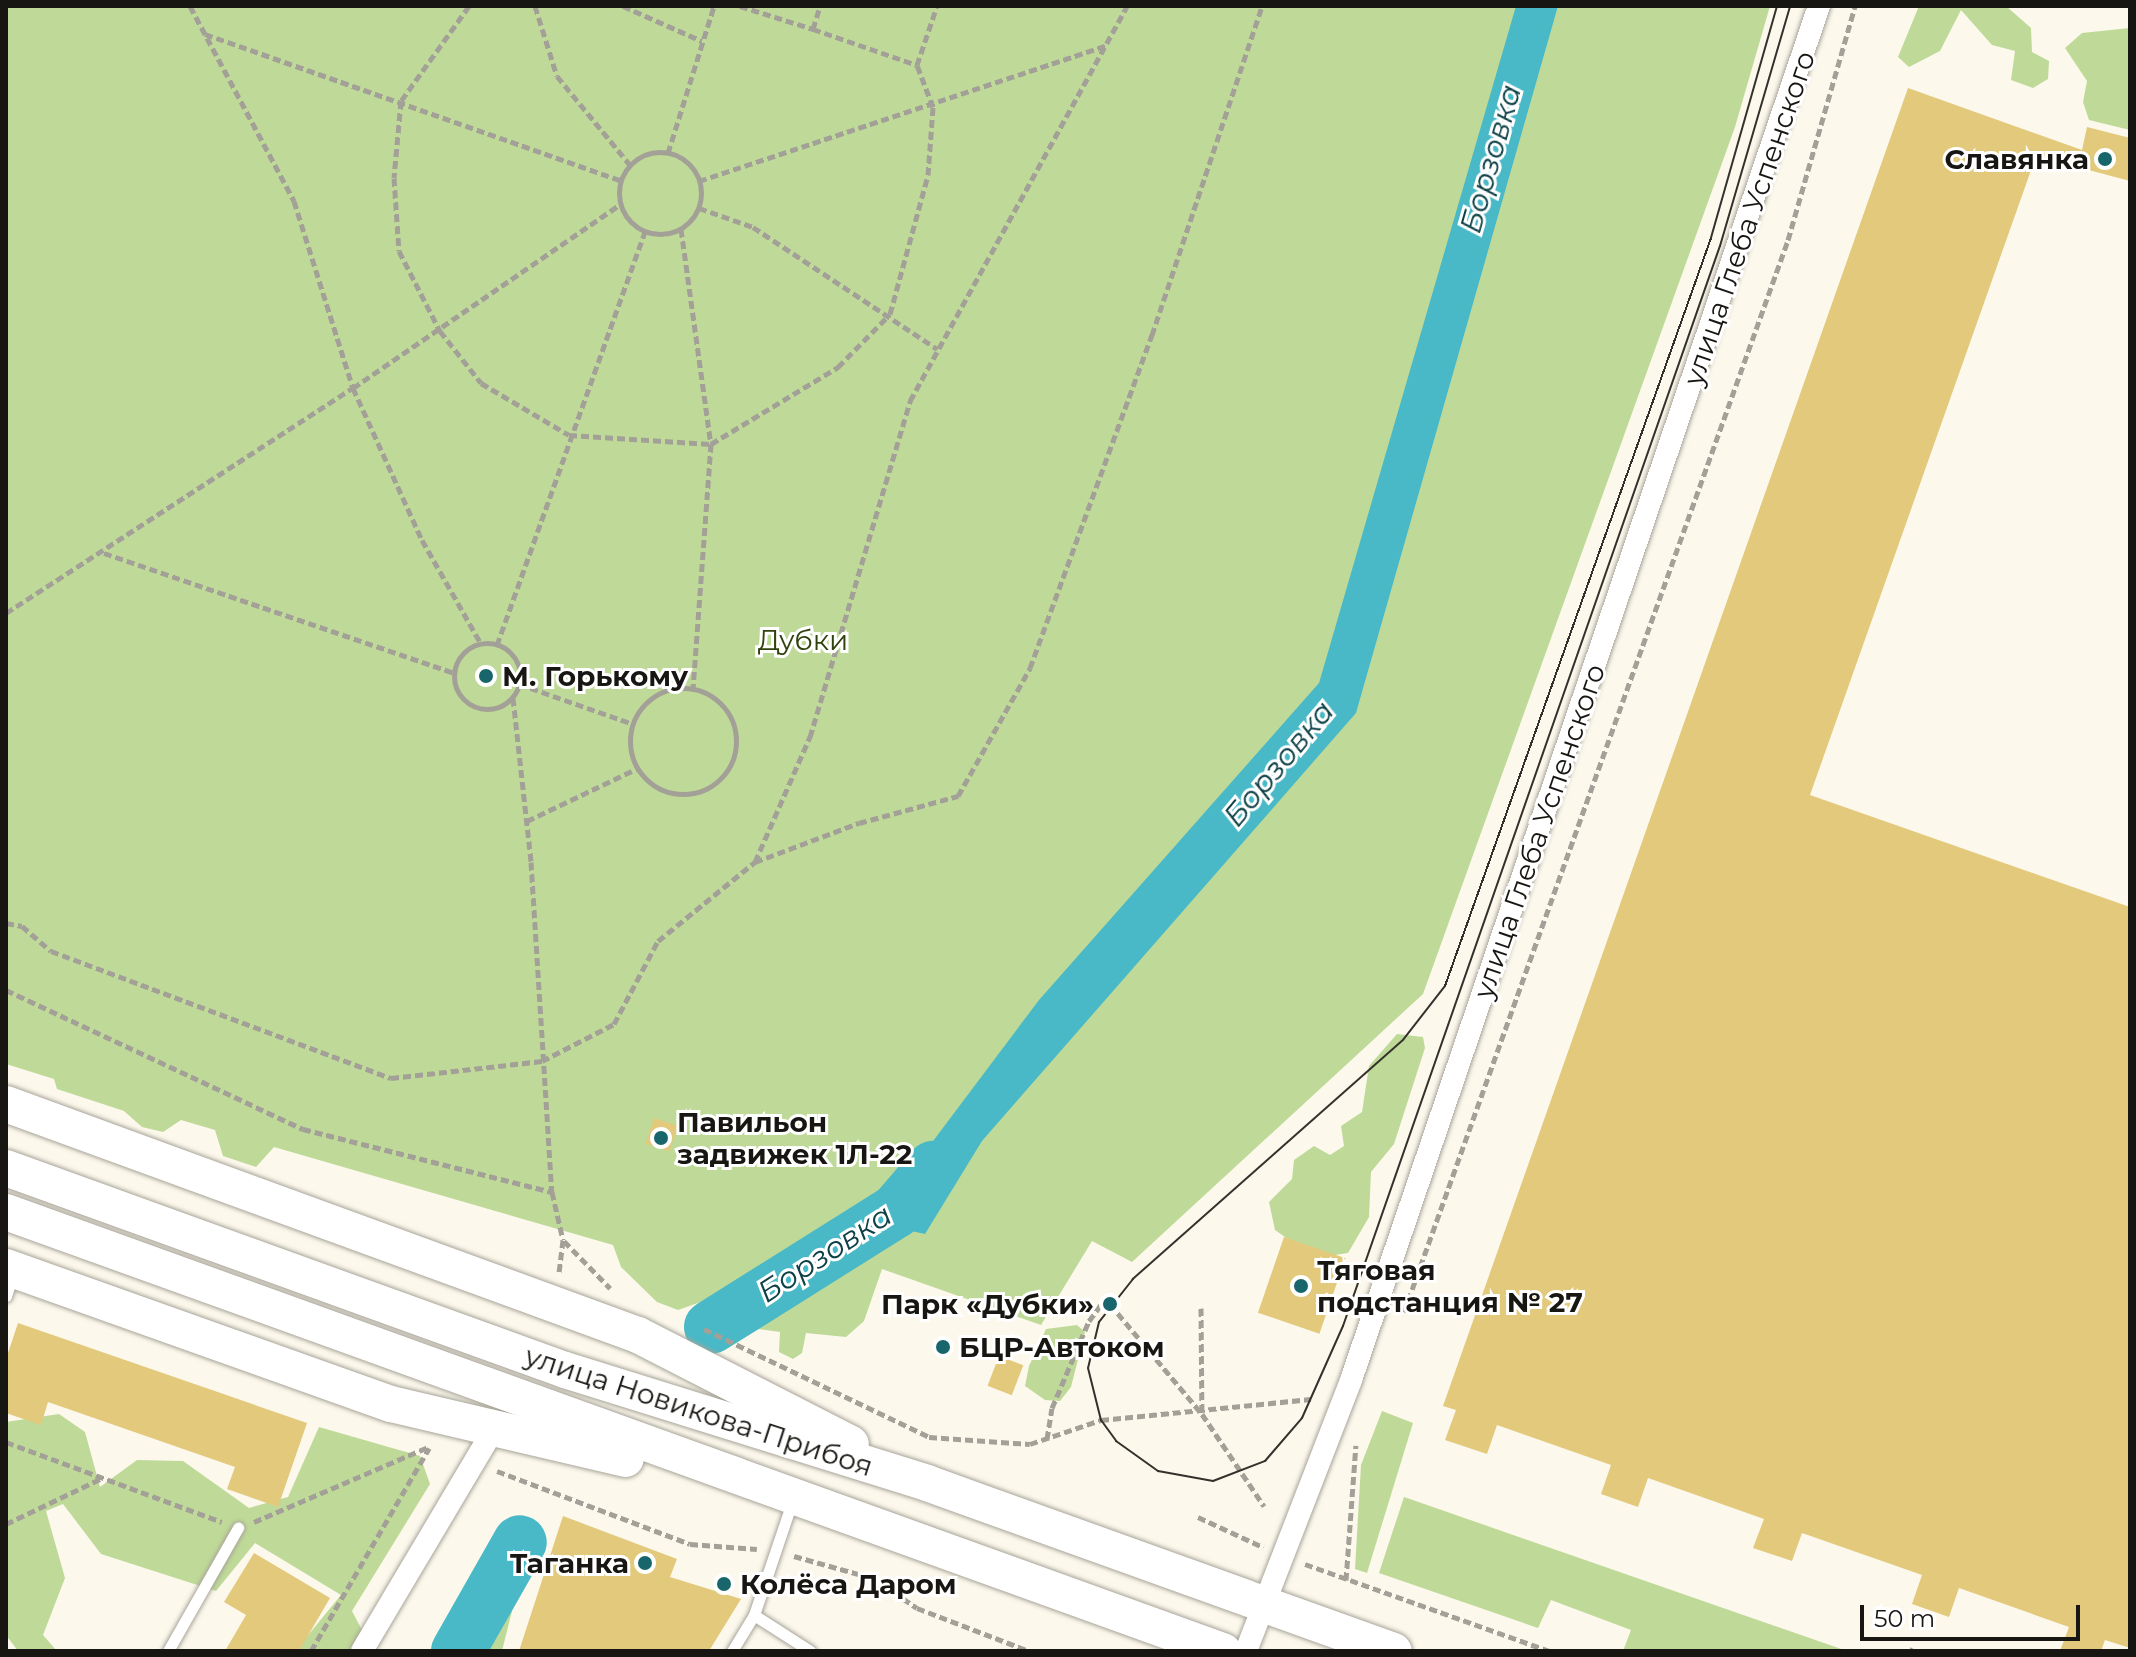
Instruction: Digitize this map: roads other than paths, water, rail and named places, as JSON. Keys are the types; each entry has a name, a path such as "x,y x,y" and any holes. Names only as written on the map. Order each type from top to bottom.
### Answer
{"main road":[{"path":"6,1104 638,1335 927,1483"},
{"name":"улица Новикова-Прибоя","path":"6,1168 565,1370 927,1483 1394,1651"},
{"name":"улица Новикова-Прибоя","path":"6,1212 756,1486 1223,1651"},
{"path":"9,1278 391,1404 493,1430 756,1486"}],"street":[{"name":"улица Глеба Успенского","path":"1246,1651 1351,1380 1819,6"},
{"path":"362,1651 493,1430"}],"lane":[{"path":"732,1651 754,1615 793,1499"},
{"path":"168,1651 238,1528"},
{"path":"754,1615 810,1651"}],"water":[{"path":"1516,6 1558,6 1356,713 982,1141 925,1234 889,1226 879,1213 1039,1000 1319,683"}],"waterway":[{"name":"Борзовка","path":"711,1327 896,1211 933,1168"},
{"name":"Борзовка","path":"458,1651 520,1542"}],"tram line":[{"path":"1777,6 1711,238 1445,986 1403,1040 1133,1279 1099,1322 1088,1368 1101,1420 1116,1441 1158,1471 1213,1481 1265,1461 1302,1418 1343,1326 1720,246 1790,6"}],"place":[{"name":"Славянка","path":"2105,159"},
{"name":"М. Горькому","path":"486,676"},
{"name":"Павильон задвижек 1Л-22","path":"661,1138"},
{"name":"Тяговая подстанция № 27","path":"1301,1286"},
{"name":"Парк «Дубки»","path":"1110,1304"},
{"name":"БЦР-Автоком","path":"943,1347"},
{"name":"Таганка","path":"645,1563"},
{"name":"Колёса Даром","path":"724,1584"}],"park label":[{"name":"Дубки","path":"803,640"}]}
